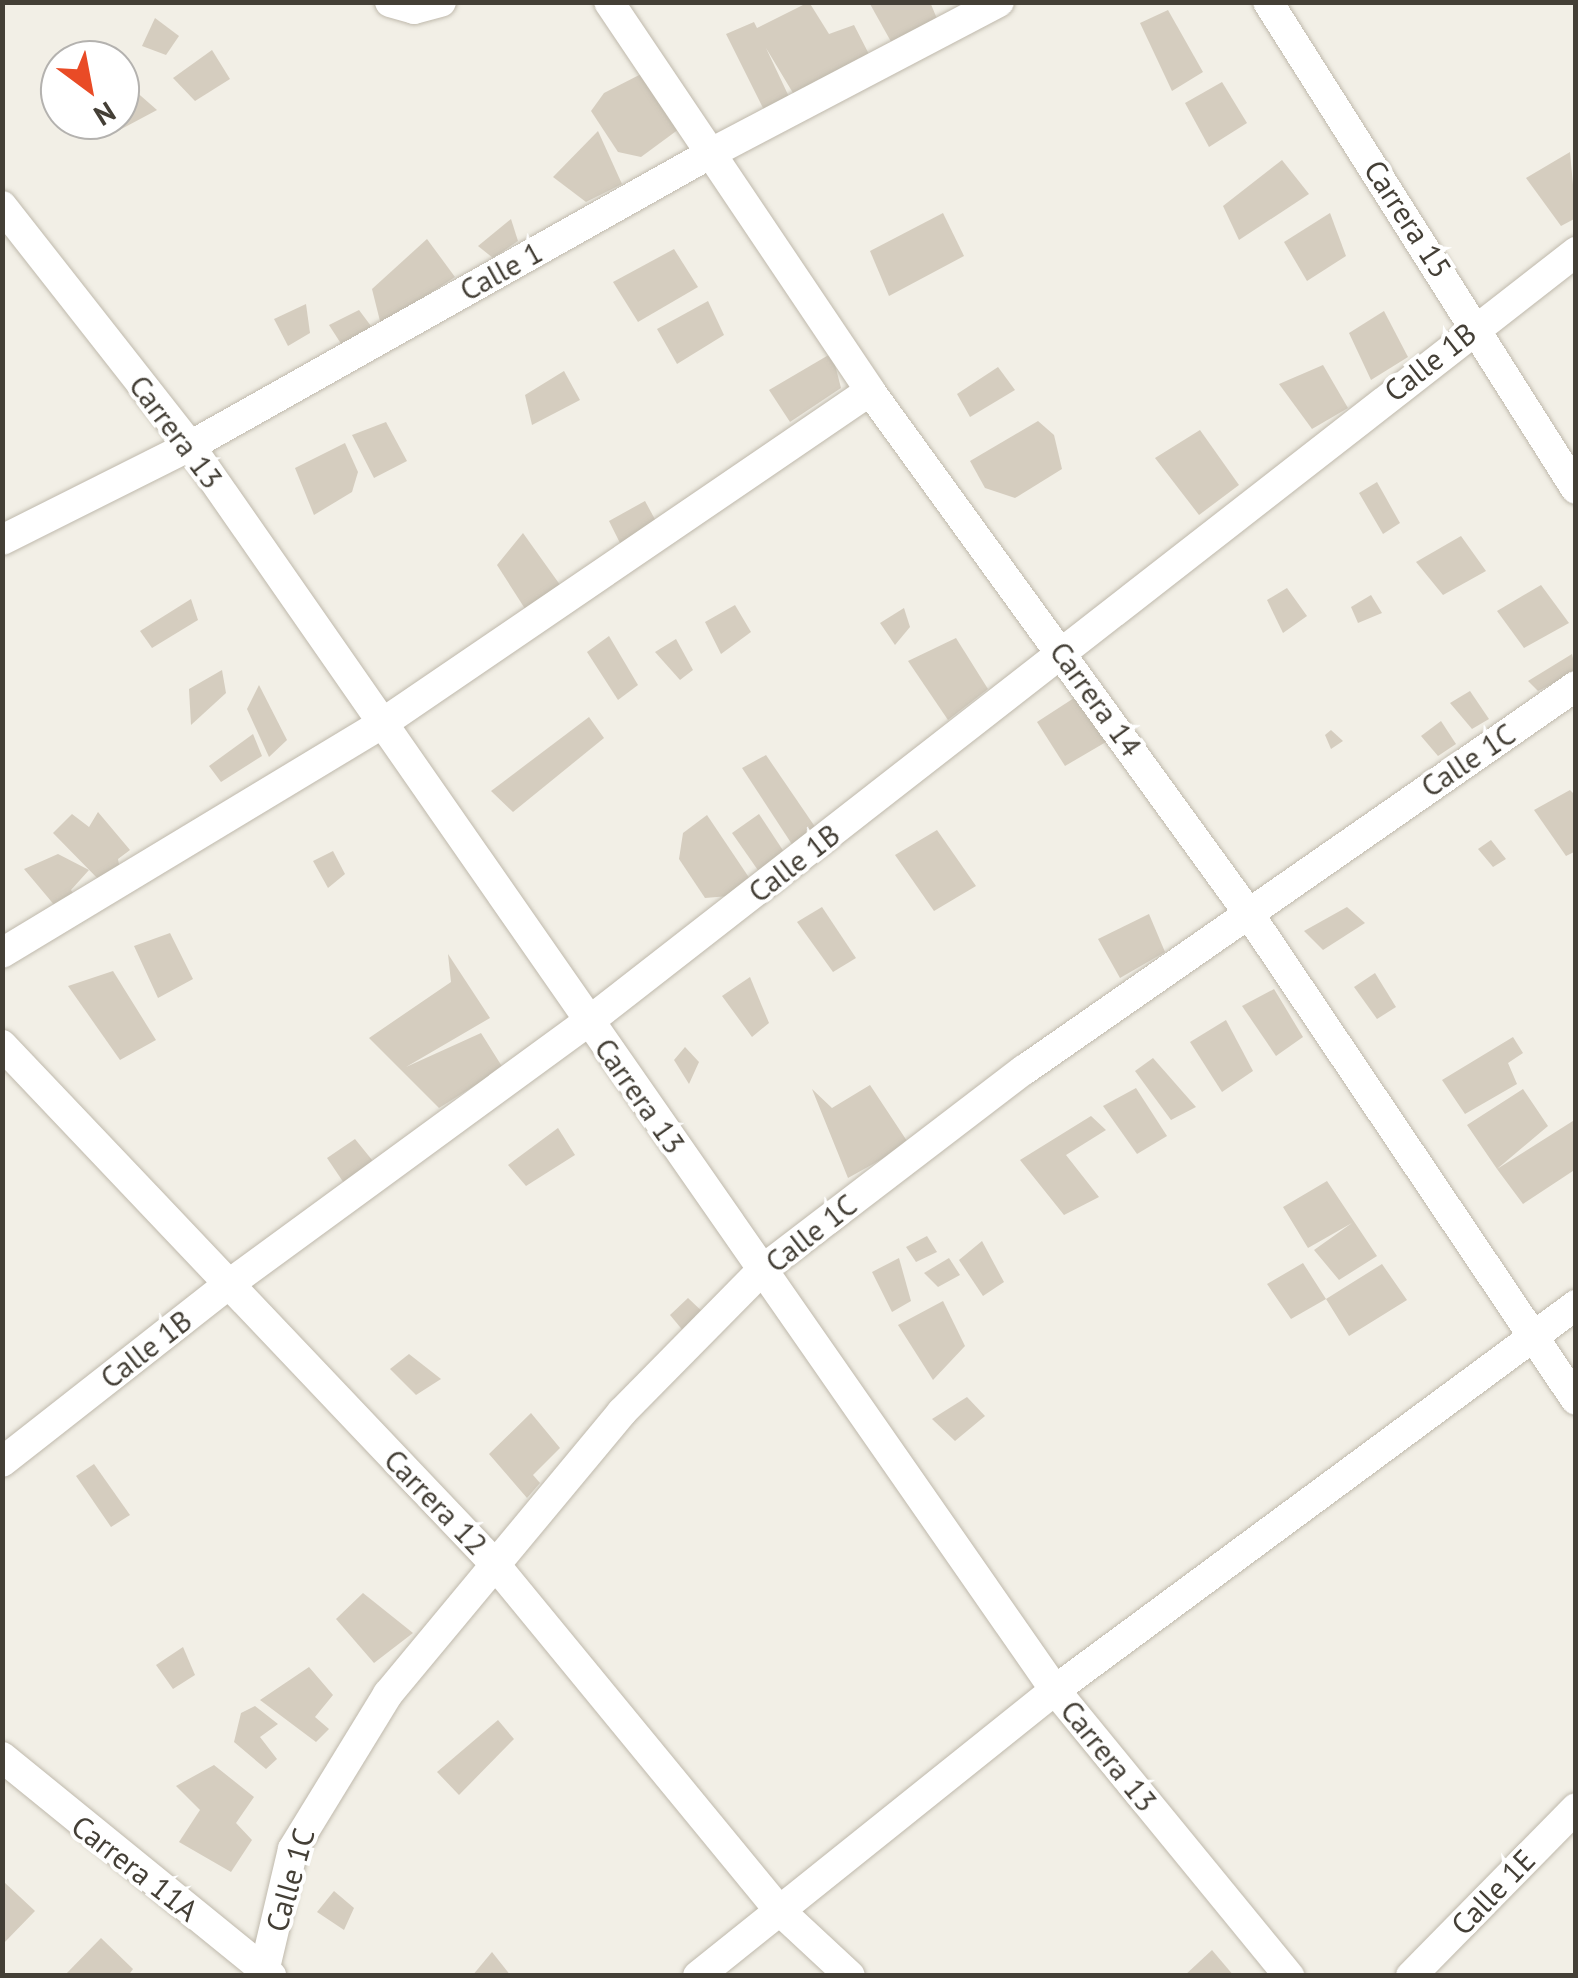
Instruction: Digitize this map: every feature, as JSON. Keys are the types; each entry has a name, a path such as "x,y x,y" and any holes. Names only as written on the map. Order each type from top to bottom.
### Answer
{"street":[{"path":"390,2 414,9 440,2"},
{"name":"Carrera 14","path":"609,2 870,391 1065,654 1247,911 1538,1335 1576,1400"},
{"name":"Calle 1","path":"2,540 190,446 713,152 999,2"},
{"name":"Carrera 15","path":"1268,2 1477,325 1576,488"},
{"name":"Carrera 13","path":"6,219 190,446 380,725 1055,1690 1289,1976"},
{"name":"Calle 1B","path":"2,1462 228,1285 588,1022 1065,654 1477,325 1576,252"},
{"path":"2,954 380,725 870,391"},
{"name":"Calle 1C","path":"266,1974 292,1849 308,1816 388,1694 493,1562 622,1412 762,1270 1024,1070 1247,911 1576,686"},
{"name":"Carrera 12","path":"2,1045 493,1562 778,1909 850,1976"},
{"path":"698,1976 1055,1690 1576,1305"},
{"name":"Carrera 11A","path":"2,1757 266,1974"},
{"name":"Calle 1E","path":"1411,1976 1576,1808"}],"building":[{"path":"809,2 829,34 854,25 872,60 799,103 766,48 791,101 767,116 726,34 754,22 757,28"},
{"path":"930,2 938,21 894,47 870,4"},
{"path":"1168,10 1203,72 1172,91 1140,23"},
{"path":"155,18 179,36 166,55 142,46"},
{"path":"212,50 230,79 195,101 173,78"},
{"path":"647,71 679,129 641,157 618,152 591,111 604,93"},
{"path":"1222,82 1247,123 1209,147 1185,103"},
{"path":"140,95 157,110 140,119"},
{"path":"598,131 622,184 586,202 553,177"},
{"path":"1570,152 1576,218 1561,226 1526,178"},
{"path":"1282,160 1309,194 1239,240 1223,206"},
{"path":"943,213 964,256 889,296 870,251"},
{"path":"1330,213 1346,256 1307,281 1284,242"},
{"path":"511,219 518,241 493,258 478,246"},
{"path":"427,239 455,277 381,325 372,289"},
{"path":"674,249 698,287 638,322 613,282"},
{"path":"708,301 724,335 677,364 657,329"},
{"path":"306,304 310,333 288,346 274,319"},
{"path":"359,310 377,334 347,353 329,325"},
{"path":"1384,311 1408,357 1371,380 1349,333"},
{"path":"832,353 841,388 790,422 769,390"},
{"path":"1323,365 1348,408 1312,429 1279,384"},
{"path":"998,367 1015,390 970,417 957,394"},
{"path":"564,371 580,400 532,425 525,395"},
{"path":"1038,421 1054,435 1062,469 1015,498 985,488 970,461"},
{"path":"386,422 407,461 374,478 352,435"},
{"path":"1200,430 1239,485 1199,515 1155,458"},
{"path":"345,443 358,472 352,492 314,515 295,468"},
{"path":"1377,482 1400,523 1383,534 1359,493"},
{"path":"645,501 657,523 623,549 609,521"},
{"path":"523,533 563,589 529,615 497,565"},
{"path":"1461,536 1486,571 1443,595 1416,562"},
{"path":"1541,585 1569,623 1524,648 1497,611"},
{"path":"1287,588 1307,616 1283,633 1267,600"},
{"path":"1371,595 1382,613 1358,623 1351,607"},
{"path":"191,599 198,620 152,648 140,631"},
{"path":"735,605 751,632 721,654 705,622"},
{"path":"904,608 910,627 895,645 880,623"},
{"path":"609,636 638,685 618,700 587,652"},
{"path":"956,638 988,689 948,720 908,661"},
{"path":"676,639 693,670 680,680 655,652"},
{"path":"1572,654 1576,672 1538,691 1528,681"},
{"path":"222,670 226,693 191,725 189,689"},
{"path":"259,685 287,740 269,757 247,709"},
{"path":"1470,691 1489,719 1472,729 1450,703"},
{"path":"1074,698 1106,742 1065,766 1037,722"},
{"path":"589,717 604,738 513,812 491,791"},
{"path":"1441,721 1456,744 1438,756 1421,736"},
{"path":"1331,730 1343,741 1331,749 1325,735"},
{"path":"253,734 262,756 221,782 209,766"},
{"path":"766,755 822,837 797,852 742,768"},
{"path":"1570,790 1576,796 1576,851 1566,856 1534,810"},
{"path":"98,812 130,850 118,859 120,870 102,883 53,833 72,814 89,827"},
{"path":"759,814 788,858 762,876 732,833"},
{"path":"707,815 752,882 729,896 705,898 679,859 683,833"},
{"path":"937,830 976,886 934,911 895,855"},
{"path":"1491,840 1506,859 1493,867 1478,849"},
{"path":"333,851 345,874 328,888 313,861"},
{"path":"58,854 89,870 71,890 78,901 61,913 24,869"},
{"path":"822,907 856,958 833,972 797,922"},
{"path":"1347,907 1365,923 1323,950 1304,931"},
{"path":"1149,914 1165,952 1120,978 1098,939"},
{"path":"170,933 193,979 158,998 134,946"},
{"path":"448,954 490,1018 406,1067 481,1033 503,1068 439,1108 369,1038 451,982"},
{"path":"113,971 156,1040 120,1060 68,986"},
{"path":"1375,973 1396,1007 1377,1019 1354,987"},
{"path":"750,977 769,1023 752,1037 722,996"},
{"path":"1274,989 1303,1037 1276,1056 1242,1006"},
{"path":"1226,1020 1253,1071 1222,1092 1190,1042"},
{"path":"1513,1037 1523,1053 1508,1063 1517,1084 1465,1114 1442,1080"},
{"path":"685,1047 699,1062 689,1084 674,1060"},
{"path":"1153,1058 1196,1107 1171,1120 1135,1071"},
{"path":"870,1085 909,1144 848,1178 812,1089 832,1108"},
{"path":"1136,1088 1167,1136 1137,1154 1103,1106"},
{"path":"1523,1089 1548,1126 1497,1169 1467,1125"},
{"path":"1091,1116 1106,1130 1066,1155 1099,1197 1064,1215 1020,1160"},
{"path":"1576,1119 1576,1169 1523,1204 1497,1169"},
{"path":"558,1128 575,1155 526,1186 508,1165"},
{"path":"355,1139 381,1171 350,1192 327,1158"},
{"path":"1327,1181 1377,1256 1339,1280 1314,1250 1352,1223 1308,1248 1283,1207"},
{"path":"927,1236 937,1252 916,1262 906,1247"},
{"path":"982,1241 1004,1282 983,1296 959,1260"},
{"path":"899,1258 911,1301 892,1312 872,1272"},
{"path":"949,1258 960,1275 938,1287 924,1273"},
{"path":"1303,1263 1326,1299 1291,1319 1267,1284"},
{"path":"1382,1264 1407,1300 1349,1336 1326,1299"},
{"path":"688,1298 707,1316 685,1333 670,1315"},
{"path":"943,1301 965,1346 933,1380 898,1325"},
{"path":"409,1354 441,1379 416,1395 390,1369"},
{"path":"967,1397 985,1416 955,1441 932,1419"},
{"path":"531,1413 560,1448 533,1475 540,1483 527,1498 489,1454"},
{"path":"94,1464 130,1515 111,1527 76,1476"},
{"path":"363,1593 413,1633 374,1663 336,1619"},
{"path":"183,1647 195,1675 173,1689 156,1665"},
{"path":"309,1667 333,1695 315,1717 329,1729 316,1742 260,1700"},
{"path":"255,1706 278,1724 260,1737 277,1759 266,1769 234,1742 241,1713"},
{"path":"498,1720 514,1739 459,1795 437,1772"},
{"path":"214,1765 254,1797 236,1823 252,1840 231,1872 179,1842 200,1810 176,1786"},
{"path":"2,1884 35,1911 2,1945"},
{"path":"334,1891 354,1908 344,1930 317,1912"},
{"path":"101,1938 133,1969 128,1976 64,1976"},
{"path":"1212,1950 1234,1976 1184,1976"},
{"path":"492,1952 511,1976 472,1976"}]}
